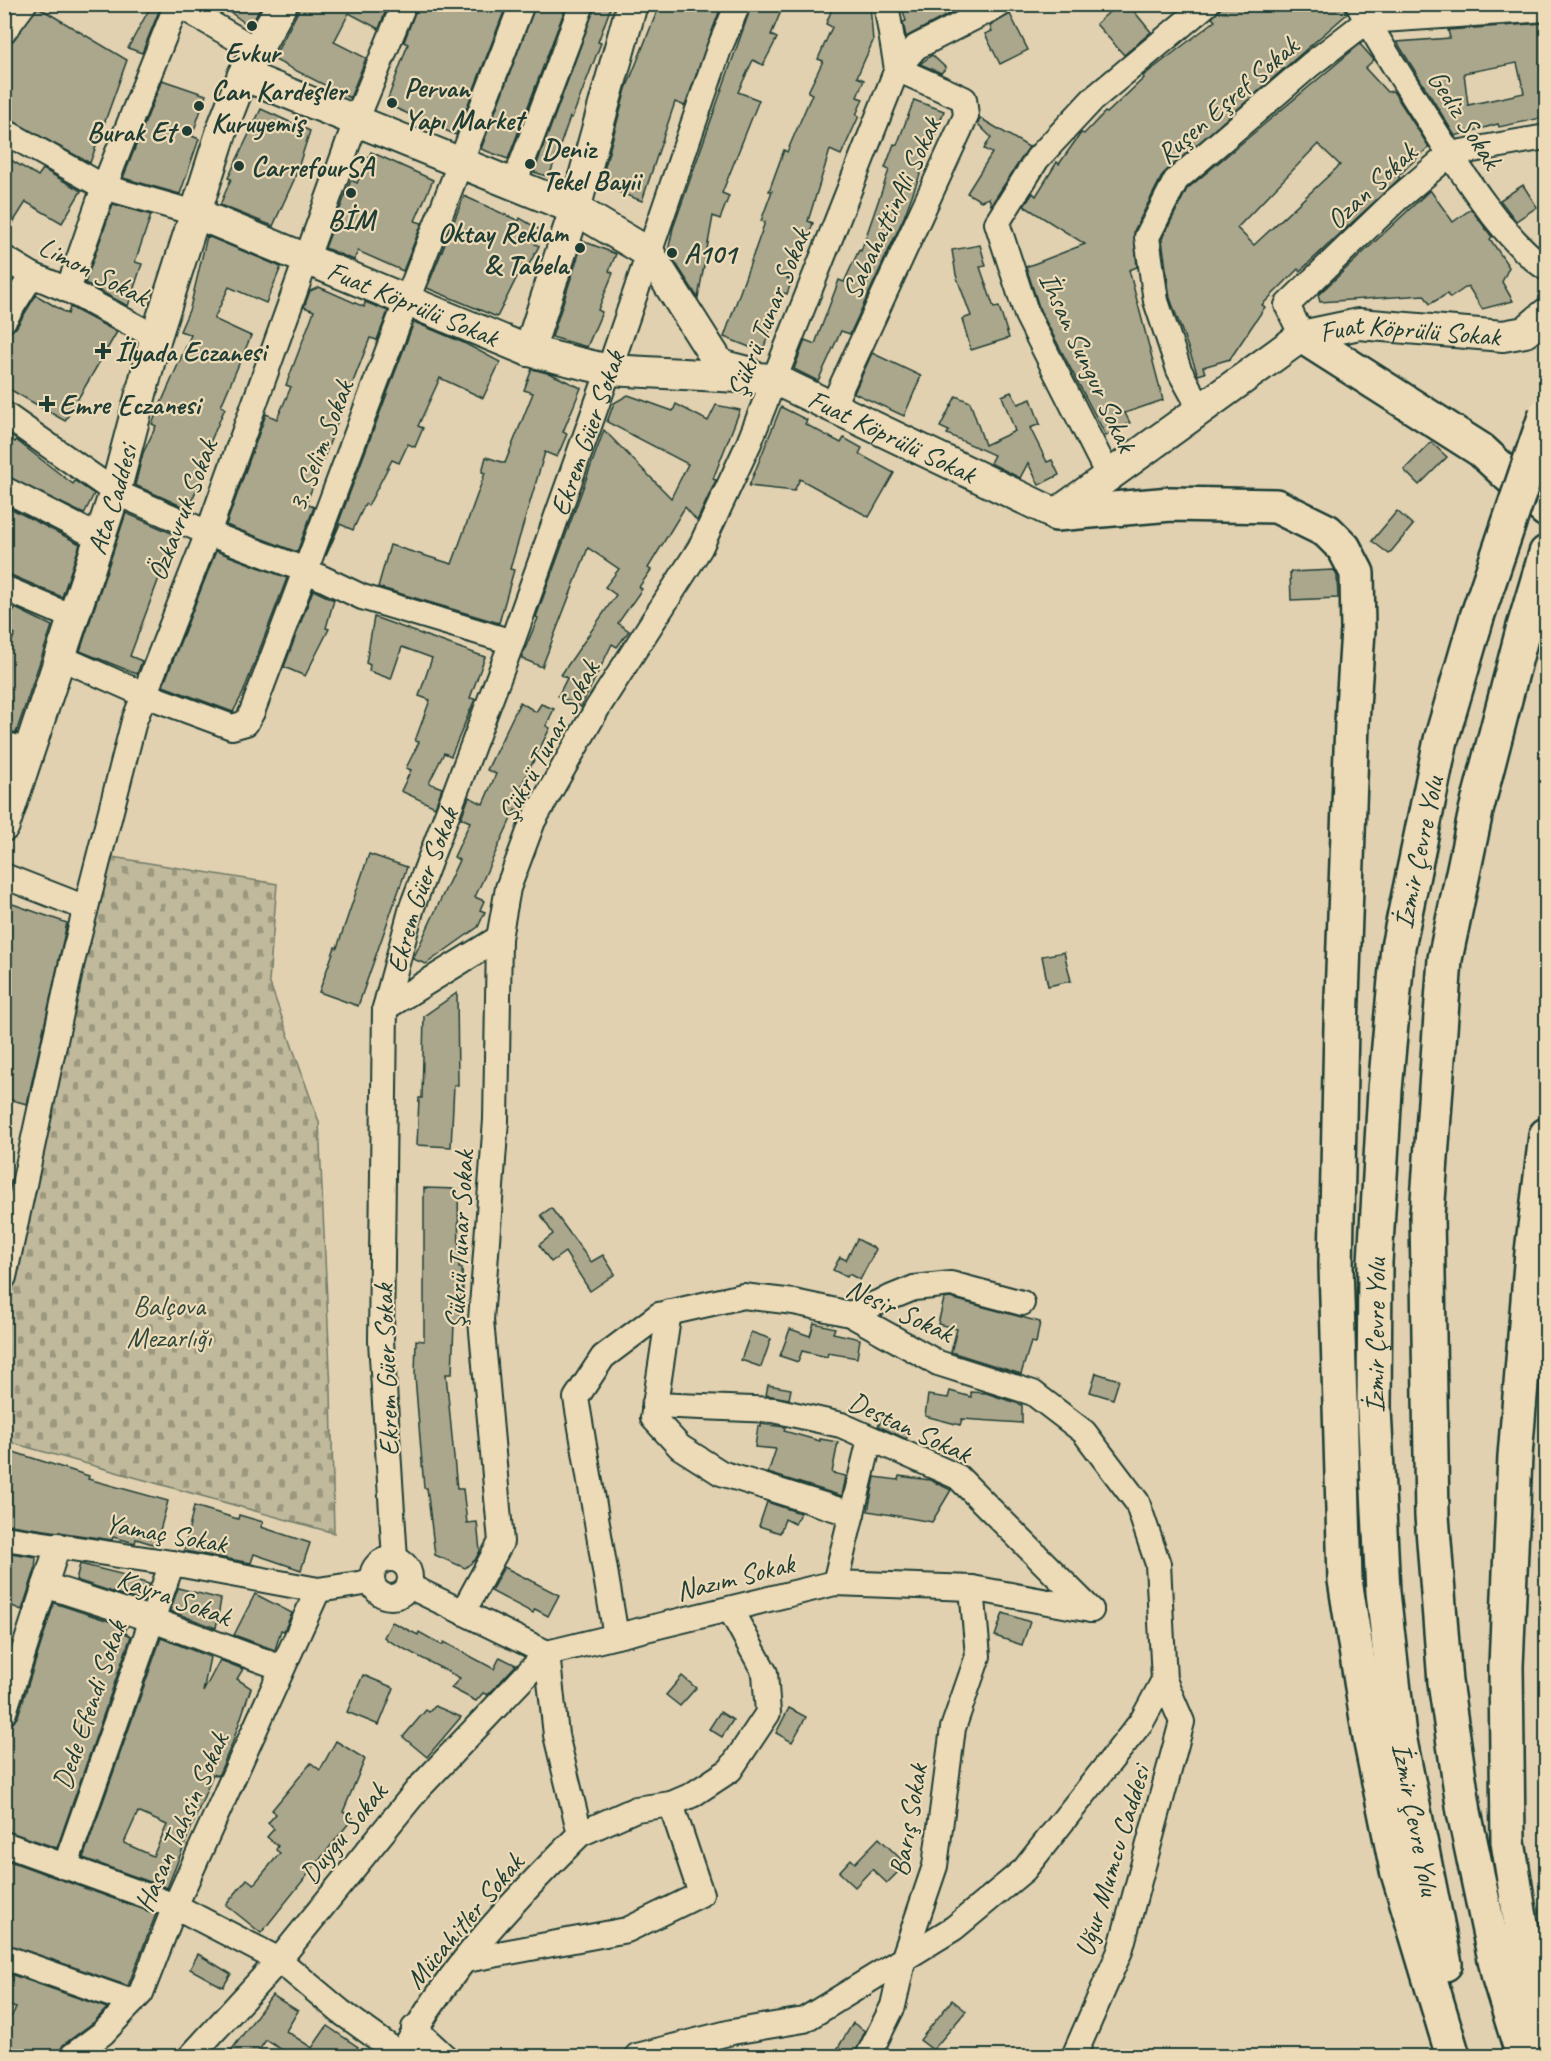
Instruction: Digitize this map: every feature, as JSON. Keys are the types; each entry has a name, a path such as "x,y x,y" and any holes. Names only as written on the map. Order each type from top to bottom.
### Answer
{"highway":[{"path":"1302,336 1481,450 1546,510"},
{"name":"İzmir Çevre Yolu","path":"1463,2056 1396,1713 1383,1592 1374,1408 1375,1262 1385,1090 1398,947 1441,740 1477,617 1546,414"},
{"path":"1056,514 1172,504 1276,506 1328,531 1344,548 1357,573 1358,630 1352,723 1342,991 1336,1265 1346,1580 1370,1738 1397,1870 1453,2056"},
{"name":"İzmir Çevre Yolu","path":"1523,2056 1499,1978 1464,1812 1445,1682 1432,1516 1427,1215 1445,959 1476,811 1523,630 1546,553"},
{"path":"1542,2056 1508,1842 1506,1666 1515,1456 1532,1252 1546,1135"}],"main road":[{"name":"Ata Caddesi","path":"4,826 18,748 62,658 72,617 115,492 156,337 224,124 250,63 282,4"},
{"path":"529,351 574,209 632,4"},
{"path":"250,63 356,121 574,209 649,253 720,365 774,380"},
{"name":"Fuat Köprülü Sokak","path":"195,213 529,351 609,370 774,380 1056,514 1302,336 1359,324 1503,336 1524,332 1546,314"}],"street":[{"path":"4,31 24,4"},
{"path":"68,290 104,187 177,4 250,63"},
{"name":"Özkavruk Sokak","path":"4,1277 13,1194 143,694 208,533 356,121 404,4"},
{"name":"3. Selim Sokak","path":"62,658 143,694 232,727 246,723 522,4"},
{"path":"514,184 582,4"},
{"name":"Ekrem Güer Sokak","path":"395,1559 381,1341 385,1008 412,907 512,642 609,370 719,49 738,4"},
{"path":"886,4 897,69"},
{"name":"Şükrü Tunar Sokak","path":"463,1612 501,1542 481,1320 496,1120 499,938 508,888 533,821 598,707 700,548 749,443 897,69 916,47 1001,4"},
{"name":"İhsan Sungur Sokak","path":"1108,475 1027,315 997,224 1037,159 1093,99 1207,4"},
{"path":"1362,13 1546,9"},
{"name":"Gediz Sokak","path":"1362,13 1450,154 1503,227 1539,264"},
{"name":"Ruşen Eşref Sokak","path":"1201,410 1179,370 1156,301 1147,237 1176,180 1310,65 1362,13"},
{"name":"SabahattinAli Sokak","path":"832,407 966,116 964,99 897,69"},
{"path":"4,131 104,187 195,213"},
{"name":"Ozan Sokak","path":"1302,336 1287,305 1396,200 1450,154 1546,137"},
{"name":"Limon Sokak","path":"4,258 32,275 68,290 156,337"},
{"path":"4,320 32,275"},
{"path":"4,414 115,492 208,533 305,570 362,597 512,642"},
{"path":"4,489 98,537"},
{"path":"4,588 72,617"},
{"path":"4,876 86,908"},
{"path":"385,1008 499,938"},
{"path":"849,1314 914,1288 951,1284 1022,1303"},
{"name":"Nesir Sokak","path":"616,1636 576,1398 603,1357 659,1315 743,1296 794,1302 849,1314 938,1363 1033,1393 1084,1432 1137,1502 1158,1564 1164,1680"},
{"path":"669,1312 653,1418 680,1447 721,1473 852,1514"},
{"name":"Destan Sokak","path":"654,1405 774,1410 841,1425 958,1477 1091,1610"},
{"path":"835,1583 870,1438"},
{"name":"Yamaç Sokak","path":"4,1538 172,1563 318,1590 371,1582"},
{"path":"4,1712 58,1545"},
{"path":"388,1559 395,1559 410,1572 409,1586 400,1596 388,1598 377,1592 371,1582 377,1565 388,1559"},
{"name":"Dede Efendi Sokak","path":"65,1867 150,1619 172,1563"},
{"name":"Nazım Sokak","path":"547,1653 835,1583 972,1588 1091,1610"},
{"name":"Kayra Sokak","path":"45,1585 150,1619 282,1668"},
{"path":"409,1586 547,1653 556,1735 580,1834 636,1809 671,1804 692,1795 730,1770 768,1713 765,1673 730,1609"},
{"name":"Barış Sokak","path":"868,2056 893,2007 904,1957 934,1866 954,1728 978,1656 972,1588"},
{"name":"Hasan Tahsin Sokak","path":"72,2056 103,2033 141,1993 175,1906 318,1590"},
{"name":"Duygu Sokak","path":"191,2056 279,1960 417,1790 547,1653"},
{"path":"638,2056 732,2032 804,2020 954,1928 1024,1870 1142,1721 1164,1680"},
{"name":"Uğur Mumcu Caddesi","path":"1074,2056 1120,1951 1182,1722 1164,1680"},
{"path":"466,1960 627,1930 701,1894 671,1804"},
{"name":"Mücahitler Sokak","path":"401,2056 414,2028 505,1910 580,1834"},
{"path":"4,1844 175,1906 279,1960 340,2012 401,2056"},
{"path":"4,1957 132,2002"},
{"path":"414,2028 444,2056"}],"green space":[{"name":"Balçova Mezarlığı","path":"106,856 277,884 269,981 319,1122 331,1391 334,1533 5,1441 5,1327"}],"building":[{"path":"219,4 262,4 253,22 245,23"},
{"path":"302,4 388,4 379,29 349,13 334,42 366,58 350,98 273,59"},
{"path":"418,4 507,4 456,135 386,104 408,44 404,42"},
{"path":"536,4 567,4 508,159 481,149"},
{"path":"596,4 612,4 598,42 601,43 572,118 570,117 549,177 534,172"},
{"path":"660,4 722,4 685,106 675,102 642,201 600,185 626,89"},
{"path":"752,4 784,4 771,35 777,38 763,65 753,60 738,92 759,100 722,193 729,196 720,219 713,216 698,298 668,251 673,228"},
{"path":"834,4 870,4 873,41 857,77 864,80 857,97 863,99 856,115 859,116 841,155 830,150 808,221 813,223 808,238 803,236 787,278 792,280 787,294 784,293 762,352 724,337 765,222 761,221 772,191 769,191 784,150 787,152 812,94 808,92 823,61 818,59 832,27 826,24"},
{"path":"901,4 968,4 906,37 903,22 906,21"},
{"path":"1118,4 1128,4 1151,32 1124,55 1096,24"},
{"path":"1225,4 1344,4 1347,14 1163,174 1134,231 1137,267 1129,270 1163,400 1125,413 1130,423 1106,436 1040,310 1026,267 1085,244 1024,206 1033,193 1036,196 1057,162 1059,164 1081,133 1084,134 1105,112 1107,113 1144,78 1143,76 1215,21 1212,18"},
{"path":"151,6 159,11 142,53 128,48"},
{"path":"38,7 127,60 90,163 4,117 4,51"},
{"path":"1010,14 1028,50 1000,64 985,34 992,31 990,26"},
{"path":"1544,23 1546,117 1499,127 1498,124 1455,136 1397,42 1450,38 1448,30","holes":["1517,63 1524,93 1468,105 1464,73"]},
{"path":"1360,44 1374,60 1365,68 1387,92 1393,91 1429,147 1398,176 1400,178 1300,271 1298,269 1262,305 1265,307 1230,359 1203,367 1205,373 1198,375 1170,298 1162,239 1187,189","holes":["1318,144 1340,165 1254,245 1237,228"]},
{"path":"932,55 946,68 941,73 920,64"},
{"path":"162,80 206,95 192,136 199,139 180,194 123,178"},
{"path":"914,100 944,111 904,217 850,334 841,331 818,381 794,369 805,340 815,344 839,280 844,282 859,250 861,251 889,170 885,168 894,144 897,145"},
{"path":"261,109 310,131 294,180 273,226 220,205 231,179 228,178"},
{"path":"980,118 1029,147 991,205 989,198 981,201 967,193 992,153 984,149 991,137 978,124"},
{"path":"371,152 433,180 415,221 422,223 403,271 358,251 354,260 325,248 351,180 357,183"},
{"path":"4,156 38,176 43,169 81,191 62,223 26,202 4,237"},
{"path":"1523,185 1537,207 1516,221 1500,200"},
{"path":"1430,190 1453,222 1471,209 1492,237 1490,239 1509,267 1502,282 1513,301 1482,309 1468,286 1450,298 1447,294 1430,304 1424,295 1320,302 1318,295"},
{"path":"464,196 519,221 520,218 542,231 535,244 539,246 526,270 522,267 497,317 427,288"},
{"path":"113,204 151,215 135,262 142,264 128,306 85,283"},
{"path":"207,236 281,267 266,303 229,287 214,319 251,336 221,406 225,408 206,452 209,454 200,474 203,475 188,509 135,485 143,453 156,426 152,424 191,335 180,331 190,308"},
{"path":"583,241 616,254 609,271 613,273 598,310 602,312 587,347 552,337"},
{"path":"980,245 986,266 980,267 994,308 999,307 1009,338 971,350 962,319 971,316 956,275 952,250"},
{"path":"319,287 364,307 365,302 388,311 377,340 370,338 306,504 314,507 297,552 226,525 266,414 277,419 291,387 286,385 314,311 304,307 310,291"},
{"path":"36,295 68,314 70,307 117,332 65,421 4,386 4,334 16,328"},
{"path":"414,322 464,343 500,362 483,398 440,378 418,426 423,428 415,447 408,444 399,463 392,460 368,506 365,504 353,530 340,524 326,556"},
{"path":"872,353 921,376 904,416 854,393"},
{"path":"532,369 551,374 581,388 563,432 567,434 557,457 545,452 510,569 514,570 499,623 378,587 390,545 452,564 485,473 482,472 486,457 505,463 533,393 524,390"},
{"path":"1011,392 1018,404 1031,399 1040,424 1030,428 1047,462 1052,460 1059,475 1039,485 1028,463 1020,478 990,463 994,455 947,434 949,431 940,427 956,396 970,402 985,445 1015,431 1002,396"},
{"path":"628,395 673,411 676,404 708,421 716,405 740,410 713,479 716,480 697,521 685,507 648,568 651,570 639,587 642,589 618,623 629,631 617,647 612,644 581,707 558,696 567,678 561,675 616,595 605,587 619,569 588,548 542,667 521,658 538,618 536,617 604,430 671,498 688,464 607,422 614,403"},
{"path":"781,407 807,420 805,424 841,443 844,438 862,448 859,454 894,473 869,517 800,479 794,491 749,486"},
{"path":"4,436 15,442 16,440 73,484 75,481 94,494 84,514 4,475"},
{"path":"1431,442 1447,457 1419,485 1404,470"},
{"path":"4,505 80,544 62,597 4,572"},
{"path":"1397,511 1413,525 1389,554 1372,541"},
{"path":"126,513 176,535 177,539 168,563 165,562 130,656 142,661 137,674 80,651"},
{"path":"216,551 287,578 243,693 233,712 163,686"},
{"path":"1334,570 1337,576 1338,598 1291,600 1290,572"},
{"path":"313,590 334,600 326,628 329,629 305,676 284,667"},
{"path":"15,608 52,626 16,733 4,730 4,658 15,634 4,626"},
{"path":"374,617 485,657 470,698 475,699 451,756 444,753 429,783 442,788 435,807 401,791 411,770 406,768 419,742 415,741 430,700 419,696 432,658 402,647 391,679 369,671 370,665 366,663"},
{"path":"520,702 536,712 541,704 554,709 546,726 550,728 520,788 530,792 520,813 515,810 475,897 484,901 480,910 485,912 478,927 426,964 413,959 459,860 454,857 470,822 461,818 469,797 483,804 496,774 487,770"},
{"path":"369,854 407,867 358,1006 319,992 335,947 337,948"},
{"path":"4,901 67,923 27,1104 4,1098 4,1071 10,1053 4,1052"},
{"path":"1064,952 1071,981 1048,986 1042,956"},
{"path":"457,993 458,1085 454,1085 451,1147 417,1145 419,1098 422,1098 424,1016"},
{"path":"424,1188 458,1189 459,1268 462,1268 463,1292 461,1292 460,1323 454,1323 452,1374 446,1374 457,1489 463,1489 467,1523 477,1522 480,1551 475,1560 465,1568 435,1555 427,1488 424,1488 415,1376 416,1340 424,1341"},
{"path":"551,1208 591,1262 603,1255 615,1274 590,1291 565,1252 551,1262 539,1245 553,1234 541,1215"},
{"path":"857,1239 876,1249 860,1280 849,1274 847,1277 833,1270 840,1257 846,1260"},
{"path":"950,1298 1040,1322 1036,1343 1031,1342 1021,1374 951,1352 957,1329 938,1324 944,1299"},
{"path":"814,1323 835,1328 833,1333 860,1339 857,1358 828,1353 827,1357 802,1351 798,1362 780,1356 790,1329 810,1336"},
{"path":"751,1332 771,1339 761,1367 741,1360"},
{"path":"1096,1373 1119,1380 1113,1399 1090,1392"},
{"path":"768,1385 791,1389 789,1399 766,1395"},
{"path":"950,1391 971,1397 971,1392 986,1393 1022,1405 1022,1423 962,1419 960,1425 925,1416 928,1395 948,1398"},
{"path":"883,1418 909,1433 906,1439 878,1426"},
{"path":"761,1424 785,1427 784,1431 820,1441 820,1439 838,1442 832,1473 846,1476 842,1496 768,1473 776,1449 755,1447 758,1426 761,1427"},
{"path":"4,1449 89,1476 88,1479 168,1501 156,1545 136,1539 135,1543 113,1537 112,1540 4,1524"},
{"path":"899,1476 930,1480 951,1490 932,1522 868,1511 875,1477 898,1480"},
{"path":"767,1502 800,1513 795,1524 785,1519 780,1533 759,1526"},
{"path":"194,1506 238,1519 239,1515 263,1522 261,1527 310,1543 301,1570 254,1554 251,1563 184,1551"},
{"path":"4,1552 36,1557 35,1570 22,1610 4,1603"},
{"path":"80,1564 129,1576 129,1578 149,1584 143,1602 76,1580"},
{"path":"504,1567 559,1595 548,1616 535,1609 533,1613 491,1591"},
{"path":"178,1588 221,1599 216,1628 170,1611"},
{"path":"255,1594 292,1613 284,1631 281,1630 275,1650 234,1635"},
{"path":"54,1603 127,1627 125,1633 131,1636 57,1848 4,1830 4,1726 13,1723 18,1716"},
{"path":"1003,1613 1030,1622 1022,1645 995,1636"},
{"path":"392,1622 418,1635 419,1632 442,1645 444,1642 494,1669 500,1657 516,1665 488,1695 483,1693 476,1701 451,1688 460,1678 387,1640 384,1637"},
{"path":"161,1638 210,1657 203,1692 220,1660 243,1669 237,1679 251,1688 232,1744 218,1776 213,1774 167,1888 83,1858","holes":["138,1812 167,1825 153,1856 124,1843"]},
{"path":"363,1675 394,1688 379,1725 347,1712"},
{"path":"682,1676 696,1688 680,1706 666,1695"},
{"path":"435,1706 461,1717 427,1757 403,1737 426,1710 429,1712"},
{"path":"789,1708 806,1717 792,1742 776,1733"},
{"path":"720,1712 733,1720 722,1737 709,1729"},
{"path":"336,1741 365,1759 343,1812 353,1818 261,1933 226,1905 247,1879 254,1884 280,1853 276,1850 278,1846 267,1837 274,1829 268,1823 276,1814 272,1810 311,1763 320,1770"},
{"path":"879,1838 906,1864 887,1883 872,1869 855,1887 839,1872 851,1859 855,1863"},
{"path":"4,1859 156,1914 128,1986 4,1943"},
{"path":"198,1954 231,1974 223,1987 190,1969"},
{"path":"4,1972 107,2008 94,2022 63,2045 58,2056 4,2056 4,2030 16,2008 4,2004 4,1994 11,1975"},
{"path":"272,1995 298,2011 286,2031 312,2048 327,2026 358,2047 351,2056 292,2056 266,2040 255,2056 227,2056"},
{"path":"952,2000 966,2011 933,2050 920,2040"},
{"path":"853,2023 865,2031 854,2056 833,2056"}],"place":[{"name":"Evkur","path":"252,26"},
{"name":"Pervan Yapı Market","path":"392,103"},
{"name":"Can Kardeşler Kuruyemiş","path":"199,106"},
{"name":"Burak Et","path":"187,131"},
{"name":"Deniz Tekel Bayii","path":"530,164"},
{"name":"CarrefourSA","path":"239,166"},
{"name":"BİM","path":"351,193"},
{"name":"Oktay Reklam & Tabela","path":"580,248"},
{"name":"A101","path":"672,253"},
{"name":"İlyada Eczanesi","path":"103,351"},
{"name":"Emre Eczanesi","path":"47,404"}]}
